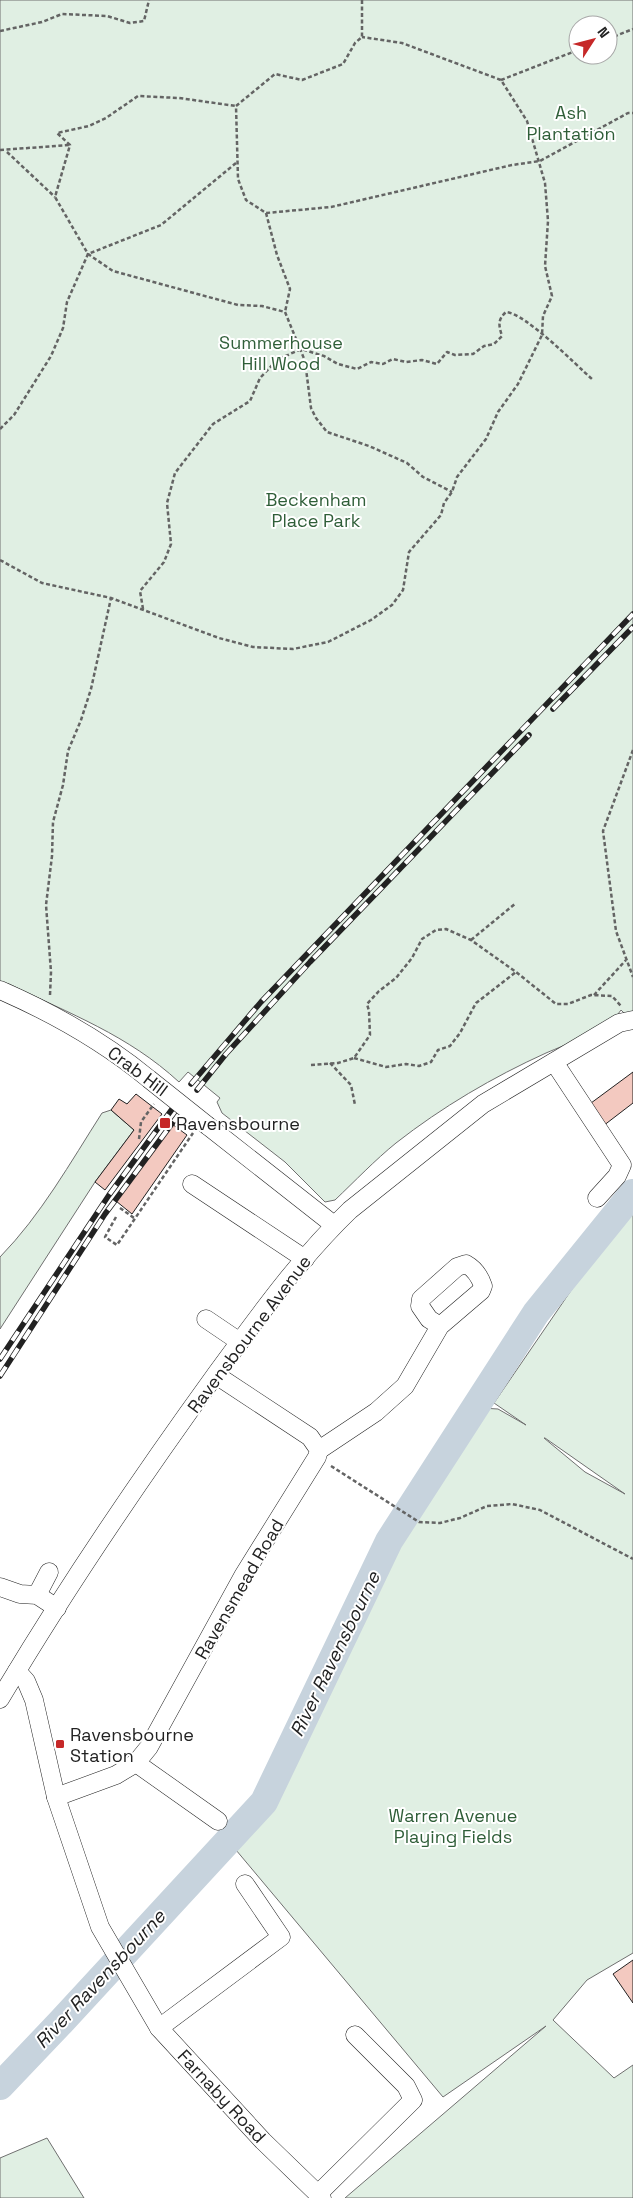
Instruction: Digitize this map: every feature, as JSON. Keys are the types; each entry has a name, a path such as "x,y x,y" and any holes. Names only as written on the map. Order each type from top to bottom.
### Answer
{"street":[{"name":"Crab Hill","path":"0,990 49,1012 93,1037 150,1079 201,1129 334,1225"},
{"name":"Ravensbourne Avenue","path":"0,1699 57,1608 172,1434 275,1293 334,1225 350,1210 483,1104 619,1023 628,1013"},
{"path":"554,1062 622,1165 617,1176 597,1198"},
{"path":"192,1184 305,1259"},
{"path":"206,1319 240,1342"},
{"path":"216,1375 310,1436 318,1454 376,1412 405,1386 440,1326"},
{"name":"Ravensmead Road","path":"56,1797 116,1775 136,1763 149,1747 243,1576 318,1454"},
{"path":"37,1595 49,1572"},
{"path":"0,1586 20,1594 37,1595 57,1608"},
{"path":"17,1671 26,1681 34,1700 56,1797"},
{"path":"136,1763 218,1821"},
{"name":"Farnaby Road","path":"56,1797 100,1927 160,2028 263,2141 320,2196"},
{"path":"160,2028 281,1937 244,1884"},
{"path":"320,2196 413,2100 406,2086 355,2035"}],"path":[{"path":"0,31 42,22 62,14 107,16 130,23 144,22 149,0"},
{"path":"362,0 362,37"},
{"path":"618,35 633,29"},
{"path":"0,560 42,583 111,598 143,609 152,615 219,638 253,647 293,649 328,642 371,620 392,605 404,590 409,552 441,516 444,503 452,492 457,477 486,439 498,412 518,384 542,335 543,316 552,296 544,266 548,221 545,184 540,161 527,121 502,80 402,43 362,37 356,42 343,64 302,80 275,74 236,106 179,98 138,96 106,118 89,126 57,133 70,145"},
{"path":"502,80 568,54"},
{"path":"236,106 236,163 238,179 246,200 266,213 331,207 512,165 540,161 628,113 633,113"},
{"path":"0,150 70,145"},
{"path":"55,197 70,145"},
{"path":"7,151 55,197 88,254 113,271 238,305 262,306 285,312"},
{"path":"0,429 14,415 51,356 63,328 67,302 88,254 161,225 236,163"},
{"path":"266,213 277,255 290,289 285,312 305,361 311,408 316,418 327,432 369,446 407,464 423,477 452,492"},
{"path":"143,609 140,591 164,562 171,544 168,503 175,473 213,424 250,401 260,378 277,360 301,349 324,356 338,364 357,369 371,362 383,364 393,359 406,362 422,360 437,364 447,352 455,355 473,354 484,346 494,344 502,336 498,325 500,317 506,312 513,312 525,320 592,379"},
{"path":"50,997 51,972 46,905 52,856 53,822 63,784 68,751 92,689 111,598"},
{"path":"633,750 603,831 616,930 633,977"},
{"path":"471,940 516,904"},
{"path":"354,1058 370,1035 367,1004 379,991 396,978 412,958 422,939 436,930 446,929 471,940 516,972 556,1004 568,1004 594,995 612,996 628,1013"},
{"path":"594,995 626,960"},
{"path":"311,1065 354,1058 386,1067 406,1064 419,1066 430,1062 438,1050 450,1046 460,1033 476,1003 516,972"},
{"path":"330,1063 351,1085 355,1105"},
{"path":"139,1139 140,1122 155,1102"},
{"path":"116,1217 105,1237 117,1245 134,1218 201,1129"},
{"path":"120,1208 134,1218"},
{"path":"318,1454 419,1522 440,1523 460,1518 487,1506 512,1504 540,1510 633,1559"}],"green space":[{"name":"Beckenham Place Park","path":"0,0 633,0 633,1022 621,1010 598,1030 526,1062 468,1094 431,1117 396,1143 335,1200 325,1202 285,1162 222,1113 217,1102 220,1098 188,1072 179,1082 140,1051 119,1038 9,984 0,982"},
{"path":"111,1110 134,1130 95,1182 0,1329 0,1257 42,1206 102,1113"},
{"name":"Warren Avenue Playing Fields","path":"633,1199 633,1953 587,1980 553,2020 614,2078 633,2065 633,2198 345,2198 546,2026 443,2097 236,1850 264,1802 395,1531 467,1432 481,1408 498,1409 526,1425 494,1403 583,1273 622,1207 627,1211","holes":["545,1438 625,1494 585,1472"]},
{"path":"47,2138 84,2198 0,2198 0,2158"}],"building":[{"path":"633,1072 633,1103 603,1126 587,1106"},
{"path":"136,1094 162,1114 105,1190 95,1182 134,1130 111,1110 119,1099 127,1104"},
{"path":"172,1124 187,1135 132,1214 116,1201"},
{"path":"633,1960 633,2003 613,1974"}],"waterway":[{"name":"River Ravensbourne","path":"0,2086 264,1802 389,1541 536,1313 633,1193"}],"railway":[{"path":"191,1084 261,1002 633,614"},
{"path":"553,709 633,627"},
{"path":"197,1090 226,1054 310,962 529,735"},
{"path":"0,1359 109,1195 181,1097"},
{"path":"0,1376 105,1214 188,1102"}],"place":[{"name":"Ravensbourne","path":"165,1123"},
{"name":"Ravensbourne Station","path":"60,1744"}],"park label":[{"name":"Ash Plantation","path":"571,122"},
{"name":"Summerhouse Hill Wood","path":"281,352"}]}
